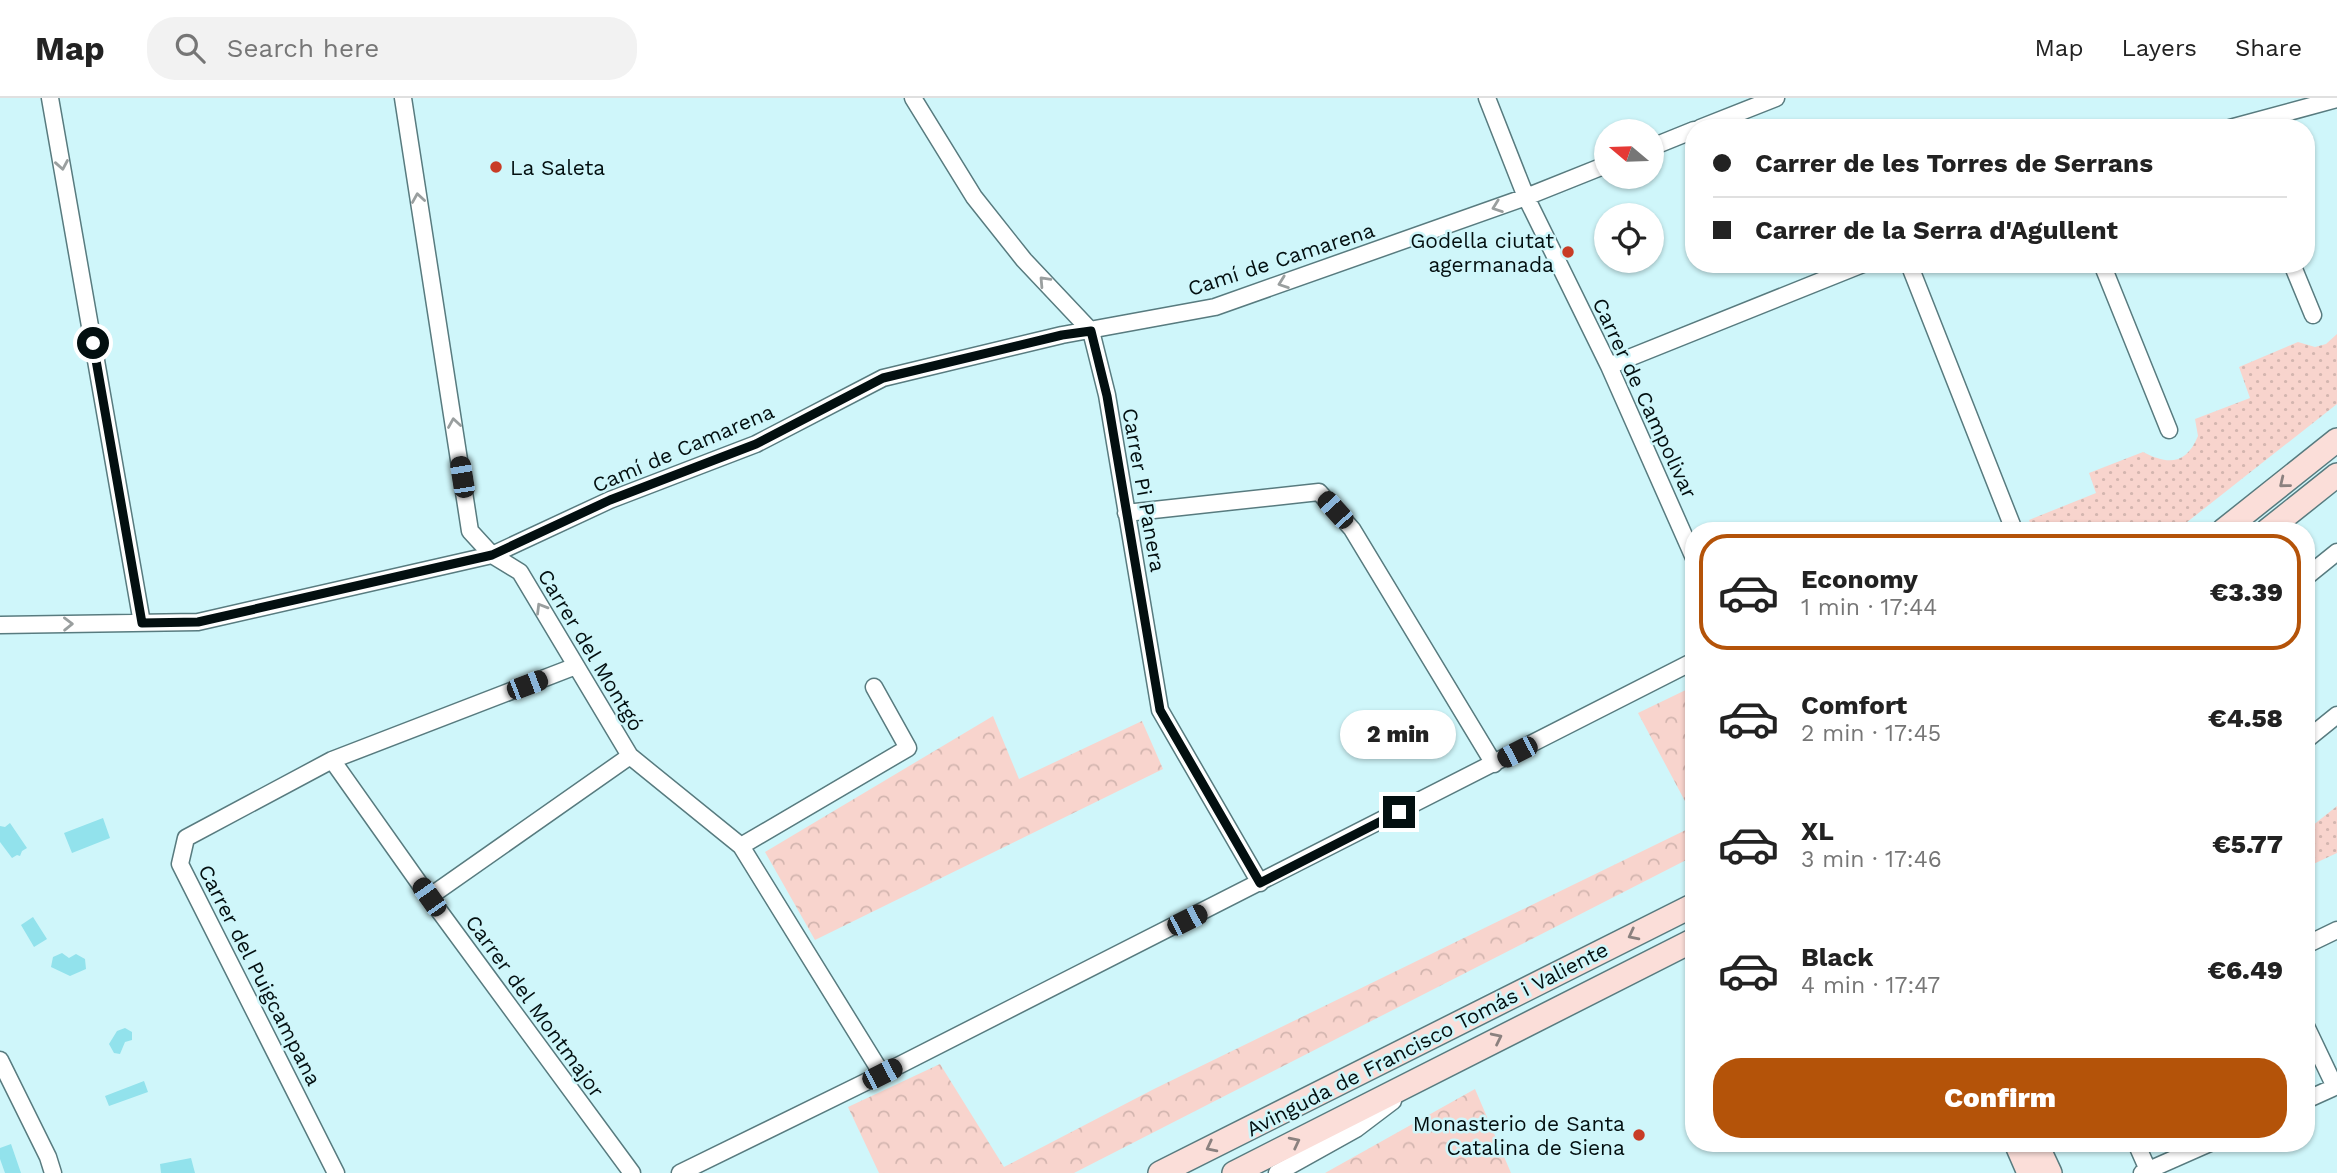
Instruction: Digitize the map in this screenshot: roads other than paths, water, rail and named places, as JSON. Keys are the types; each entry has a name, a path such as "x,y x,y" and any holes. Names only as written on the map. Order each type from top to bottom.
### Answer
{"main road":[{"path":"2234,522 2337,440"},
{"path":"2278,522 2337,475"},
{"name":"Avinguda de Francisco Tomás i Valiente","path":"1160,1173 1685,910"},
{"name":"Avinguda de Francisco Tomás i Valiente","path":"1234,1173 1685,944"},
{"path":"2019,1152 2029,1173"},
{"path":"2040,1152 2050,1173"}],"street":[{"path":"50,98 142,623"},
{"name":"Carrer del Montgó","path":"403,98 470,531 492,555 520,572 629,756 741,846 882,1074"},
{"name":"Carrer Pi Panera","path":"913,98 974,197 1024,260 1091,331 1107,396 1160,710 1260,883"},
{"name":"Carrer de Campolivar","path":"1488,98 1526,197 1609,366 1685,538"},
{"path":"1723,119 1776,98"},
{"path":"2263,119 2337,99"},
{"path":"1664,142 1685,134"},
{"name":"Camí de Camarena","path":"0,625 198,622 492,555 610,500 756,444 883,378 1062,335 1215,307 1526,197 1594,170"},
{"path":"1609,366 1842,273"},
{"path":"1913,273 2011,522"},
{"path":"2106,273 2169,430"},
{"path":"2296,273 2313,316"},
{"path":"1126,513 1319,492 1352,529 1494,764"},
{"path":"2315,570 2337,552"},
{"name":"Carrer del Puigcampana","path":"336,1173 180,864 186,838 332,760 576,666"},
{"path":"680,1173 882,1074 1685,666"},
{"path":"741,846 908,748 874,687"},
{"path":"2315,733 2337,715"},
{"path":"429,897 629,756"},
{"name":"Carrer del Montmajor","path":"332,760 632,1173"},
{"path":"2315,941 2337,930"},
{"path":"2315,1044 2336,1087 2315,1096"},
{"path":"0,1060 48,1157 53,1173"},
{"path":"1277,1173 1356,1129 1433,1070"},
{"path":"2008,1152 2018,1173"},
{"path":"2139,1152 2145,1172 2190,1152"}],"water":[{"path":"103,818 110,838 72,853 64,833"},
{"path":"10,823 27,848 20,856 12,858 0,842 0,826 5,827"},
{"path":"33,917 47,939 34,947 21,925"},
{"path":"62,953 69,958 76,954 85,959 86,969 70,976 51,967 53,957"},
{"path":"125,1028 132,1032 132,1040 125,1042 120,1054 114,1053 109,1044 117,1031"},
{"path":"144,1081 148,1092 109,1106 105,1096"},
{"path":"11,1144 21,1173 5,1173 0,1159 0,1148"},
{"path":"191,1158 195,1173 161,1173 160,1164"}],"place":[{"name":"La Saleta","path":"496,167"},
{"name":"Godella ciutat agermanada","path":"1568,252"},
{"name":"Monasterio de Santa Catalina de Siena","path":"1639,1135"}]}
